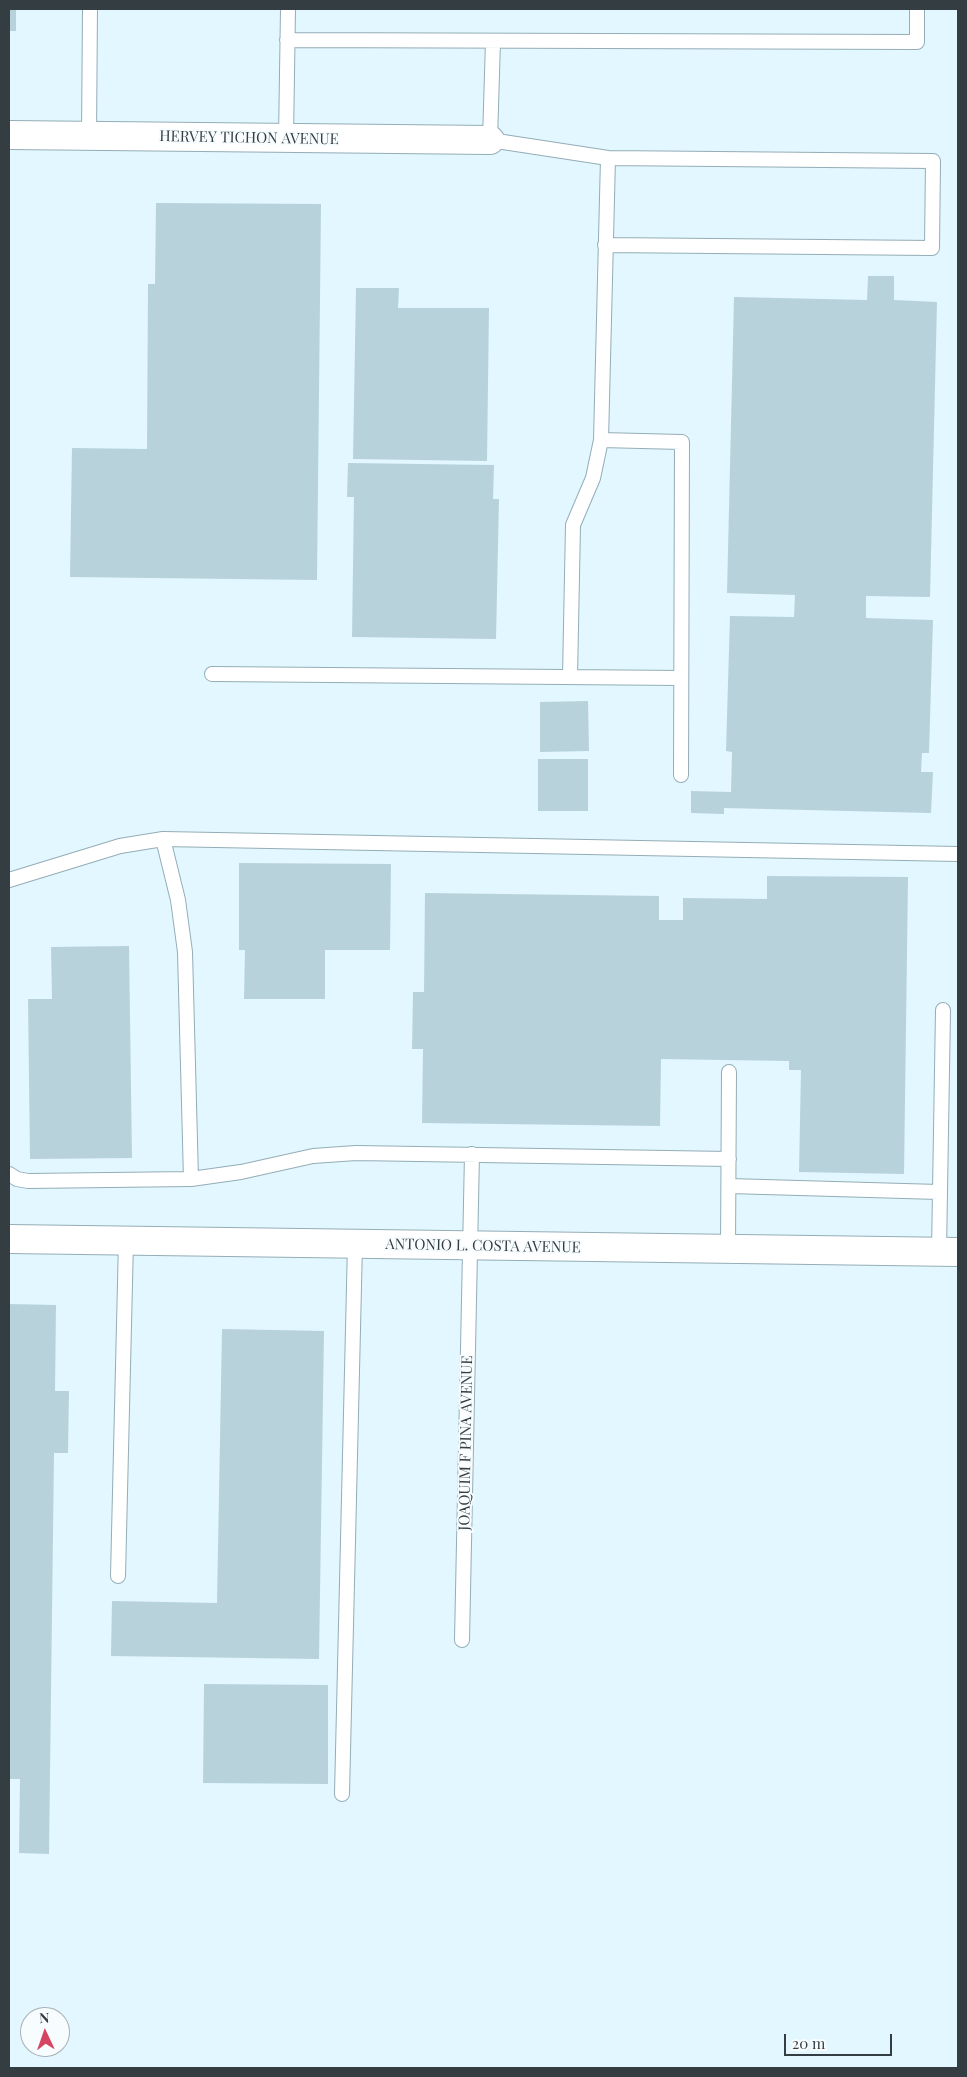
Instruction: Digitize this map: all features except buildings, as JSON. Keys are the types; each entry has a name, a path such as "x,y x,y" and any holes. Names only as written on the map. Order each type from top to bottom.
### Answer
{"street":[{"name":"HERVEY TICHON AVENUE","path":"9,135 490,140"},
{"name":"ANTONIO L. COSTA AVENUE","path":"9,1239 948,1252"}],"lane":[{"path":"89,136 90,9"},
{"path":"286,138 288,9"},
{"path":"288,40 917,42 917,9"},
{"path":"493,41 490,140 608,158 933,161 932,248 605,245"},
{"path":"570,677 573,525 593,478 601,440 608,158"},
{"path":"601,440 682,442 681,775"},
{"path":"212,674 681,678"},
{"path":"163,839 178,900 185,952 191,1179"},
{"path":"9,880 120,846 163,839 958,854"},
{"path":"943,1010 939,1192 948,1252"},
{"path":"728,1249 729,1072"},
{"path":"9,1174 17,1179 28,1181 191,1179 226,1175 335,1153 729,1159"},
{"name":"JOAQUIM F PINA AVENUE","path":"462,1640 472,1154"},
{"path":"729,1186 939,1192"},
{"path":"118,1576 126,1241"},
{"path":"342,1794 355,1244"}],"shaded area":[{"path":"9,9 958,9 958,2068 9,2068"}]}
